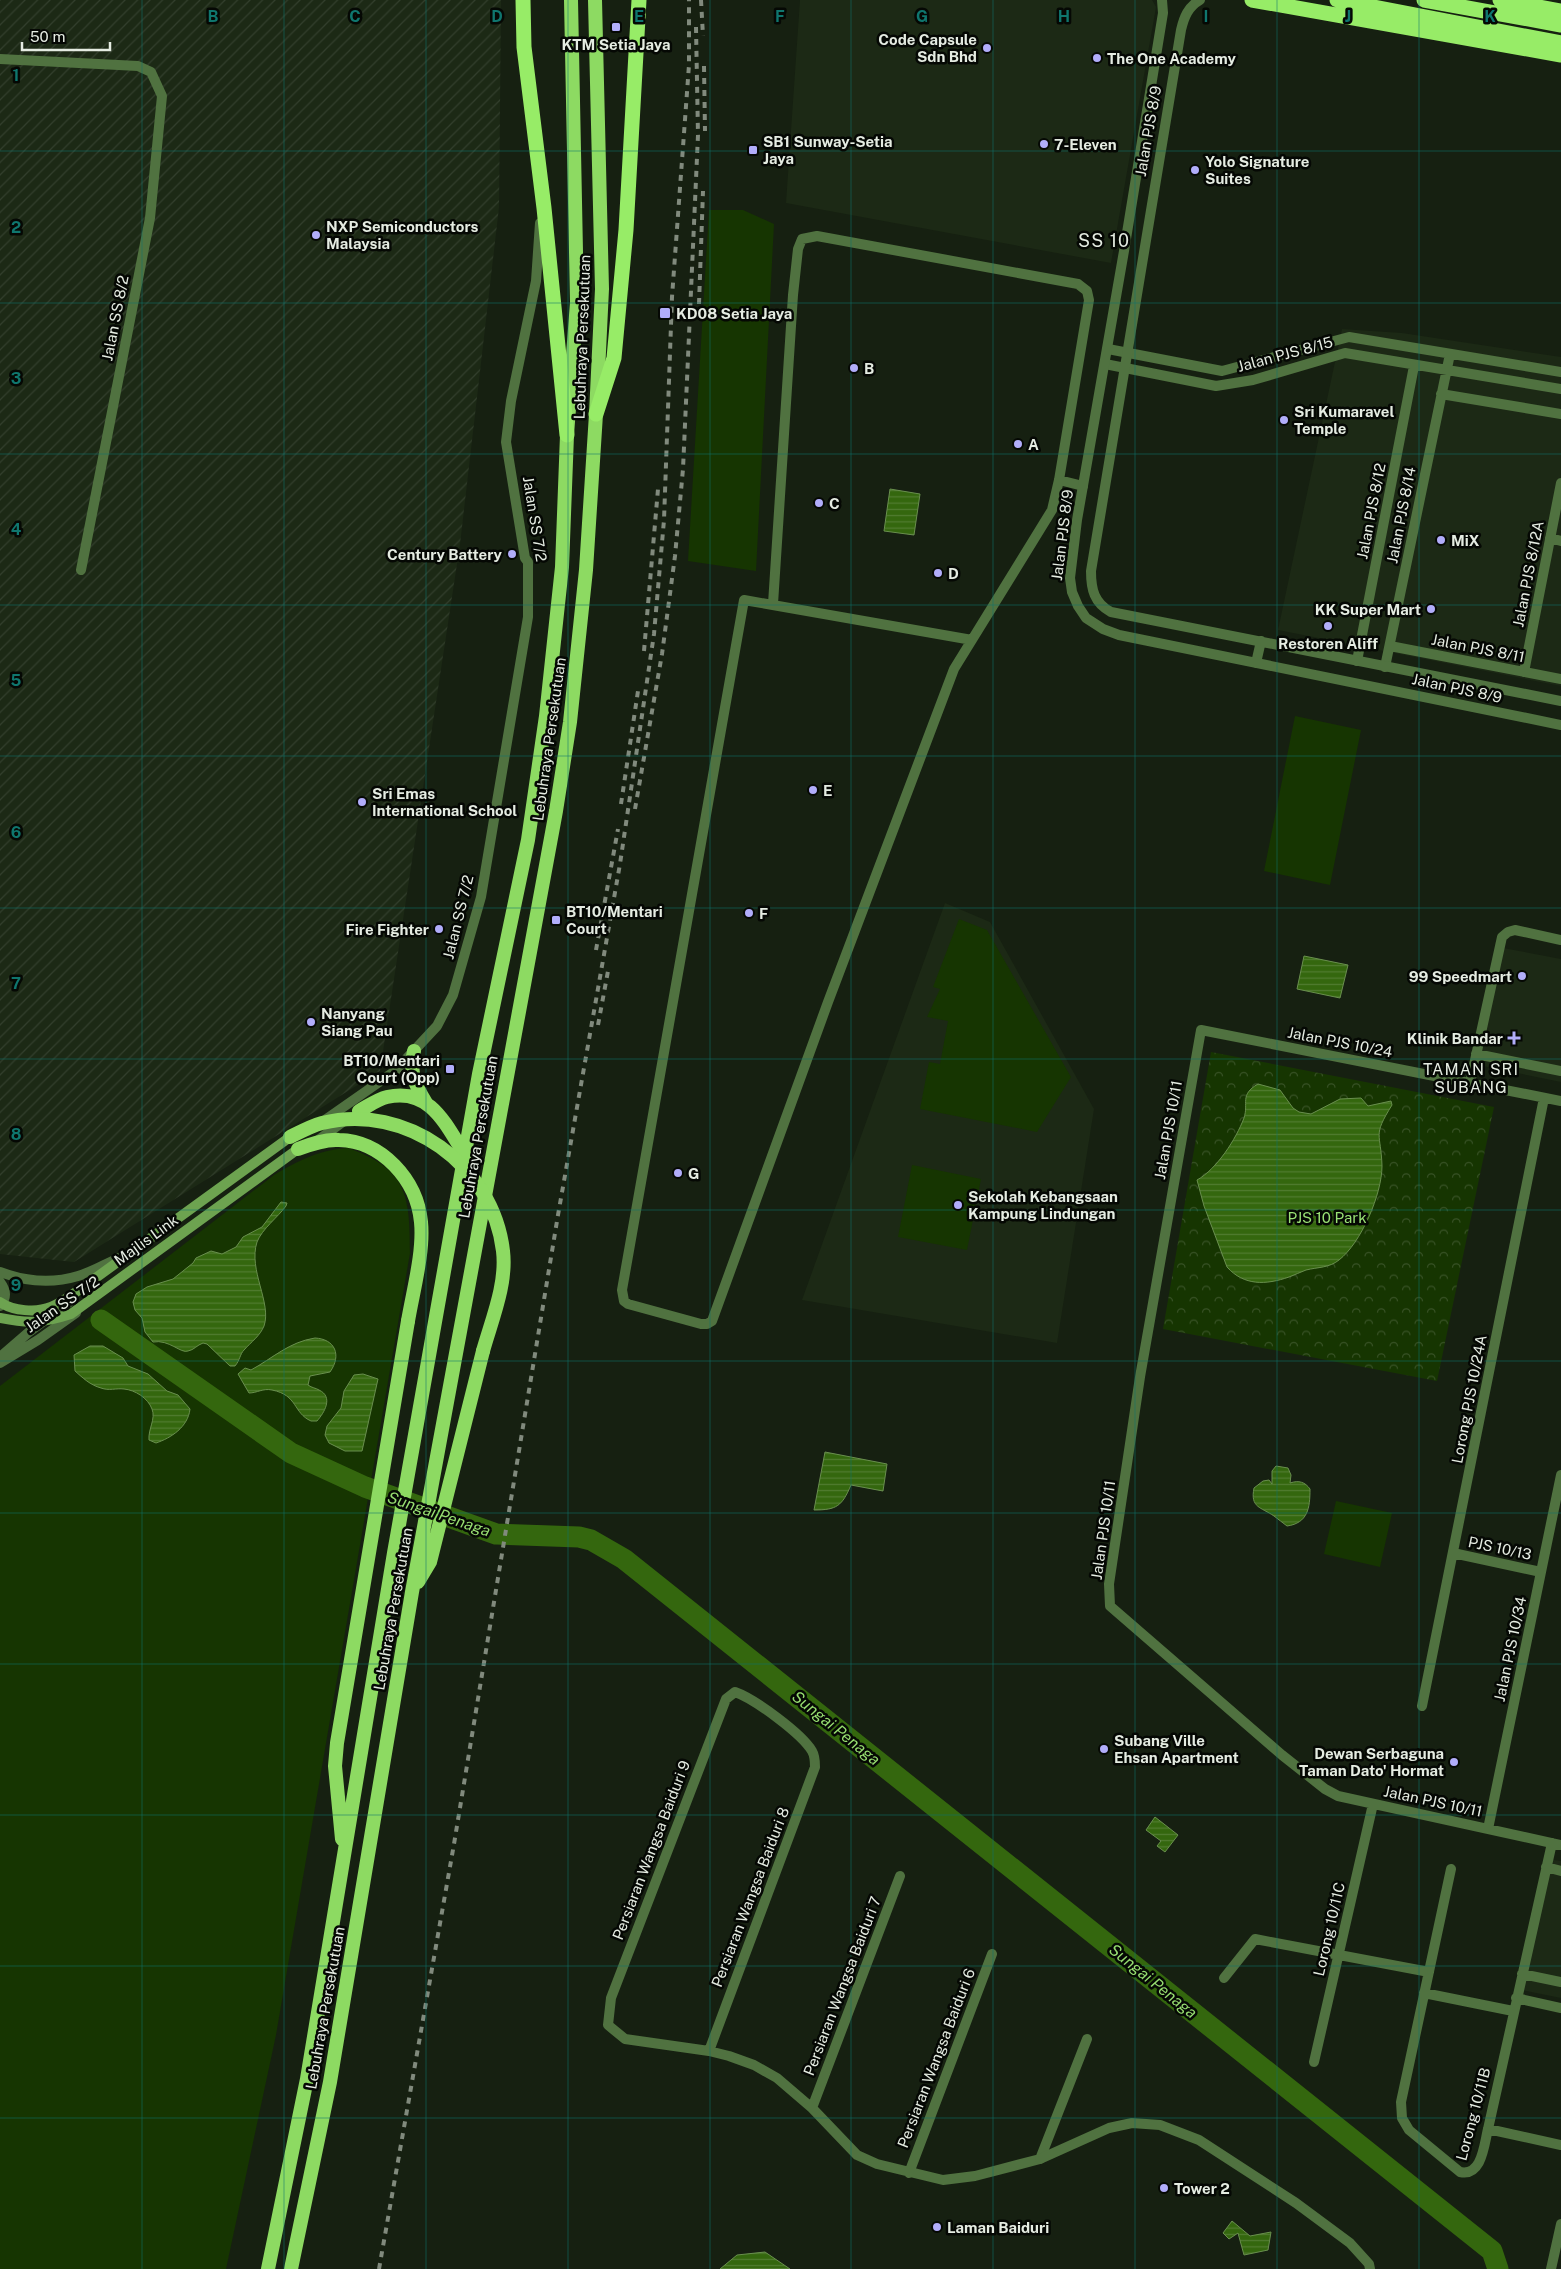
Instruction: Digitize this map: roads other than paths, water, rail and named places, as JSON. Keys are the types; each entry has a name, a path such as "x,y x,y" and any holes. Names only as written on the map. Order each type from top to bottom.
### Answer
{"highway":[{"path":"523,0 524,47 539,164 567,436"},
{"name":"Lebuhraya Persekutuan","path":"268,2269 307,2079 394,1553 479,1074 528,840 546,716 562,567 567,436 577,302 571,0"},
{"name":"Lebuhraya Persekutuan","path":"291,2269 330,2082 412,1592 556,811 570,722 586,570 602,289 595,0"},
{"path":"596,414 614,358 626,230 639,0"},
{"path":"1252,0 1561,56"},
{"path":"1337,0 1554,41"},
{"path":"1424,0 1561,25"},
{"path":"1510,1 1561,11"},
{"path":"1467,38 1554,41"},
{"path":"414,1051 411,1065 414,1079 426,1103 441,1117 465,1155"},
{"path":"359,1111 386,1097 407,1096 426,1103"},
{"path":"294,1143 321,1123 348,1119 394,1124 410,1129 435,1142 470,1173 492,1210 500,1233 503,1252 499,1292 476,1374 430,1562 412,1592"},
{"path":"294,1143 311,1144 337,1140 357,1142 372,1148 390,1160 408,1180 416,1197 421,1219 420,1246 413,1292 335,1766 344,1857"}],"main road":[{"name":"Majlis Link","path":"0,1304 30,1311 50,1308 294,1143"},
{"name":"Majlis Link","path":"0,1318 18,1322 45,1322 71,1314 294,1143"}],"street":[{"name":"Jalan PJS 8/9","path":"1162,0 1161,22 1108,349 1083,486 1070,578 1072,592 1078,606 1094,624 1119,635 1561,725"},
{"name":"Jalan PJS 8/9","path":"1200,0 1190,8 1184,18 1181,30 1090,571 1091,587 1097,601 1102,607 1111,612 1561,701"},
{"name":"Jalan SS 8/2","path":"0,59 138,66 151,72 162,96 150,218 81,570"},
{"name":"Jalan SS 7/2","path":"0,1357 29,1332 247,1170 327,1119 395,1071 437,1026 453,995 481,896 528,617 528,562 525,558 506,442 511,401 536,281 540,227 539,164"},
{"path":"772,604 793,295 798,249 802,239 817,236 1068,282 1083,287 1089,300 1059,480 1052,510 972,640 954,669 917,762 721,1311 712,1321 707,1324 701,1324 628,1304 624,1301 622,1290 744,600 972,640"},
{"name":"Jalan PJS 8/15","path":"1108,349 1222,371 1349,336 1561,372"},
{"name":"Jalan PJS 8/15","path":"1105,364 1216,386 1253,380 1345,354 1561,389"},
{"path":"1446,370 1450,354"},
{"name":"Jalan PJS 8/12","path":"1357,661 1414,366"},
{"name":"Jalan PJS 8/14","path":"1386,667 1446,370"},
{"path":"1441,394 1561,414"},
{"path":"1059,480 1083,486"},
{"name":"Jalan PJS 8/12A","path":"1524,672 1561,483"},
{"path":"1550,538 1561,541"},
{"path":"1094,624 1097,601"},
{"path":"1256,663 1261,641"},
{"name":"Jalan PJS 8/11","path":"1390,646 1561,679"},
{"path":"1470,1083 1502,937 1508,932 1515,930 1561,940"},
{"name":"Jalan PJS 10/24","path":"1201,1030 1561,1101"},
{"name":"Jalan PJS 10/11","path":"1201,1030 1140,1377 1109,1584 1110,1606 1277,1751 1325,1789 1338,1796 1556,1844"},
{"path":"1476,1054 1561,1071"},
{"name":"Lorong PJS 10/24A","path":"1422,1706 1544,1098"},
{"name":"Jalan SS 7/2","path":"0,1363 38,1340 359,1111"},
{"path":"0,1272 15,1277 43,1281 78,1276 146,1246"},
{"path":"0,1282 5,1293 4,1301 0,1304"},
{"name":"Jalan PJS 10/34","path":"1488,1829 1561,1475"},
{"name":"PJS 10/13","path":"1453,1553 1541,1572"},
{"name":"Persiaran Wangsa Baiduri 8","path":"709,2051 815,1767 814,1754 806,1743 764,1708 735,1692"},
{"name":"Persiaran Wangsa Baiduri 9","path":"709,2051 625,2039 608,2025 611,1998 726,1699 735,1692"},
{"name":"Lorong 10/11C","path":"1314,2062 1373,1804"},
{"name":"Lorong 10/11B","path":"1451,1869 1401,2102 1402,2118 1409,2130 1460,2172 1467,2173 1473,2171 1478,2165 1488,2129 1546,1868 1556,1844"},
{"path":"1546,1868 1561,1871"},
{"name":"Persiaran Wangsa Baiduri 7","path":"812,2108 900,1876"},
{"path":"1224,1978 1255,1939 1429,1972"},
{"name":"Persiaran Wangsa Baiduri 6","path":"909,2173 992,1954"},
{"path":"1522,1974 1561,1982"},
{"path":"1424,1993 1513,2011"},
{"path":"1516,1998 1561,2008"},
{"path":"1040,2159 1087,2039"},
{"path":"709,2051 729,2056 770,2074 812,2108 857,2155 877,2164 943,2180 956,2180 1040,2159 1109,2128 1132,2123 1160,2125 1198,2140 1296,2203 1350,2243 1370,2269"},
{"path":"1488,2129 1561,2145"},
{"path":"1551,2269 1561,2224"}],"waterway":[{"name":"Sungai Penaga","path":"101,1320 291,1453 365,1487 496,1534 579,1537 591,1540 624,1559 1492,2251 1498,2269"}],"railway":[{"path":"379,2269 454,1844 558,1215 620,864 654,634 664,520 672,297 689,65 689,0"},
{"path":"701,0 703,36"},
{"path":"635,809 662,654 675,556 683,469 698,135 696,27"},
{"path":"704,66 705,131"},
{"path":"699,304 703,191"},
{"path":"644,651 658,489"},
{"path":"621,804 638,691"},
{"path":"596,950 618,829"},
{"path":"598,1025 608,971"}],"place":[{"name":"KTM Setia Jaya","path":"616,27"},
{"name":"Code Capsule Sdn Bhd","path":"987,48"},
{"name":"The One Academy","path":"1097,58"},
{"name":"7-Eleven","path":"1044,144"},
{"name":"SB1 Sunway-Setia Jaya","path":"753,150"},
{"name":"Yolo Signature Suites","path":"1195,170"},
{"name":"NXP Semiconductors Malaysia","path":"316,235"},
{"name":"KD08 Setia Jaya","path":"665,313"},
{"name":"B","path":"854,368"},
{"name":"Sri Kumaravel Temple","path":"1284,420"},
{"name":"A","path":"1018,444"},
{"name":"C","path":"819,503"},
{"name":"MiX","path":"1441,540"},
{"name":"Century Battery","path":"512,554"},
{"name":"D","path":"938,573"},
{"name":"KK Super Mart","path":"1431,609"},
{"name":"Restoren Aliff","path":"1328,626"},
{"name":"E","path":"813,790"},
{"name":"Sri Emas International School","path":"362,802"},
{"name":"F","path":"749,913"},
{"name":"BT10/Mentari Court","path":"556,920"},
{"name":"Fire Fighter","path":"439,929"},
{"name":"99 Speedmart","path":"1522,976"},
{"name":"Nanyang Siang Pau","path":"311,1022"},
{"name":"Klinik Bandar","path":"1514,1038"},
{"name":"BT10/Mentari Court (Opp)","path":"450,1069"},
{"name":"G","path":"678,1173"},
{"name":"Sekolah Kebangsaan Kampung Lindungan","path":"958,1205"},
{"name":"Subang Ville Ehsan Apartment","path":"1104,1749"},
{"name":"Dewan Serbaguna Taman Dato' Hormat","path":"1454,1762"},
{"name":"Tower 2","path":"1164,2188"},
{"name":"Laman Baiduri","path":"937,2227"}],"district":[{"name":"SS 10","path":"1104,240"},
{"name":"TAMAN SRI SUBANG","path":"1471,1078"}],"park label":[{"name":"PJS 10 Park","path":"1327,1217"}]}
